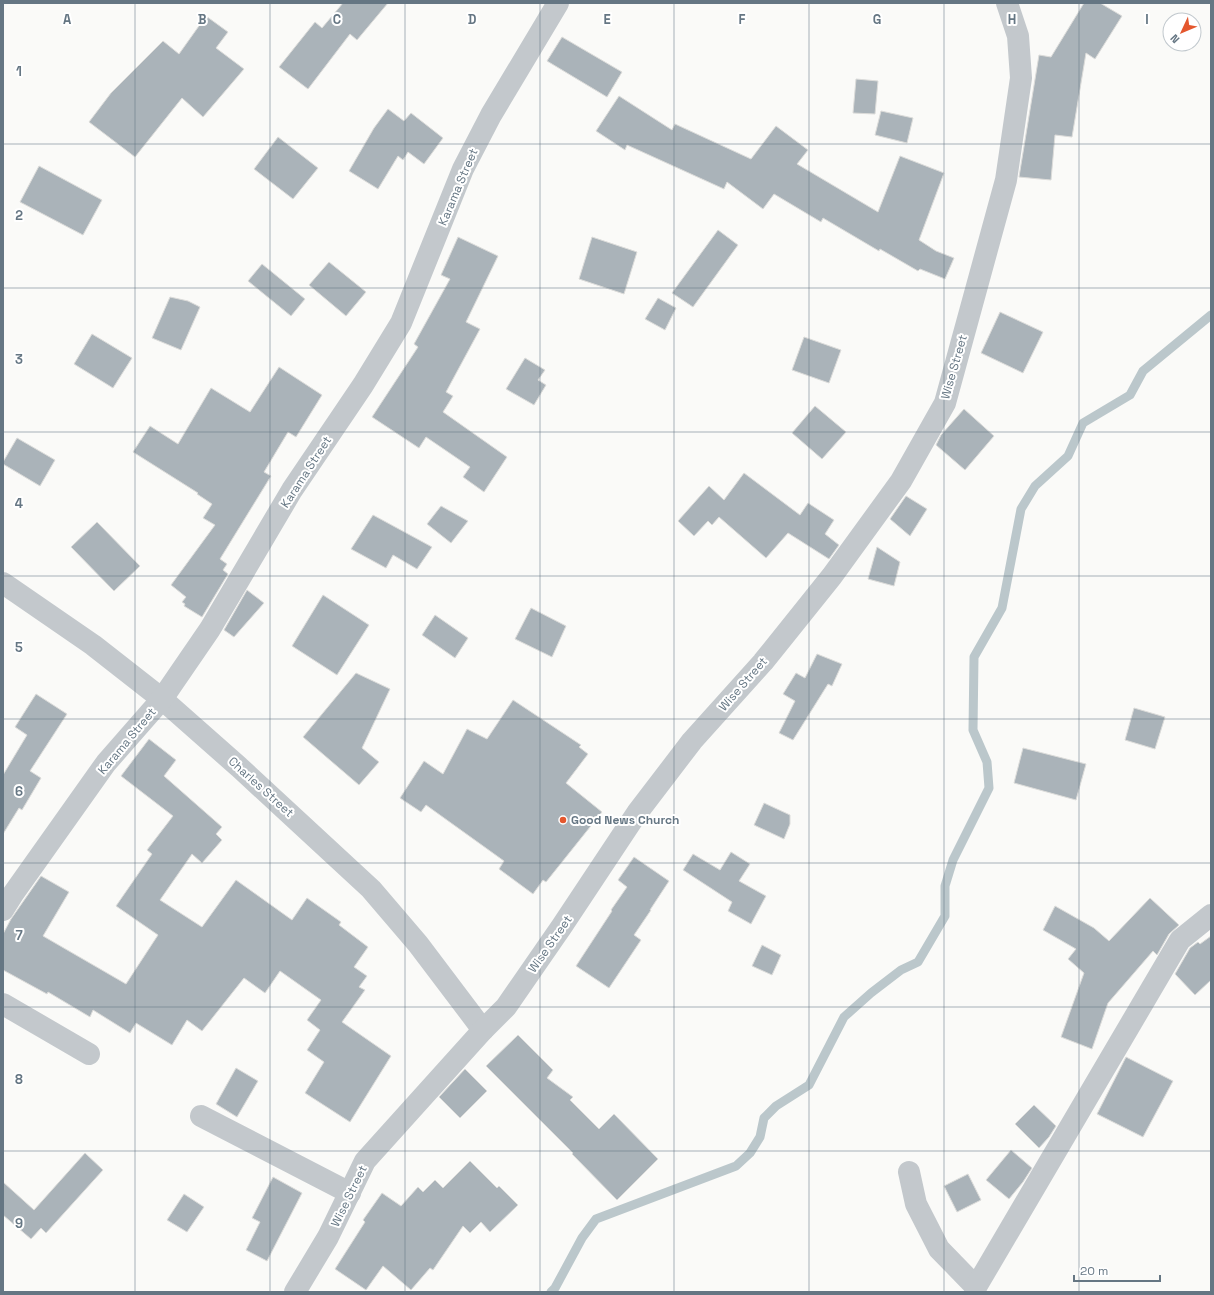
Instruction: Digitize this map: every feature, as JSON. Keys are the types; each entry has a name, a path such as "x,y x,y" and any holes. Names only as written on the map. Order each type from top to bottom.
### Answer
{"street":[{"name":"Karama Street","path":"3,910 106,763 162,699 210,629 292,490 363,385 400,323 464,169 491,115 558,3"},
{"name":"Wise Street","path":"295,1292 328,1237 366,1160 482,1030 506,1007 567,919 637,813 692,741 763,662 841,564 901,481 945,403 1006,180 1021,78 1018,36 1007,3"},
{"name":"Charles Street","path":"3,583 93,645 162,699 371,889 418,944 482,1030"},
{"path":"909,1172 916,1204 939,1249 976,1289 1180,940 1211,915"},
{"path":"3,1004 89,1054"},
{"path":"201,1116 350,1193"}],"building":[{"path":"343,3 388,3 357,40 350,34 308,89 279,67 315,22 322,28"},
{"path":"1084,3 1100,3 1122,16 1095,59 1086,53 1072,137 1055,135 1051,180 1019,177 1039,55 1051,57"},
{"path":"206,16 228,32 216,48 244,69 203,117 182,98 135,157 89,122 111,93 163,41 179,54"},
{"path":"562,37 622,72 607,97 547,61"},
{"path":"856,79 878,81 875,114 853,113"},
{"path":"619,96 672,130 675,124 751,159 776,126 808,150 797,164 878,212 900,156 944,173 919,240 936,251 954,258 945,279 920,269 918,271 880,249 879,251 823,218 821,222 774,194 763,209 727,182 724,189 627,145 625,150 596,131"},
{"path":"388,109 404,121 411,113 443,138 424,164 408,152 403,160 398,156 378,189 349,171 374,128"},
{"path":"881,111 913,118 907,143 875,135"},
{"path":"278,137 318,168 293,199 254,169"},
{"path":"39,166 102,200 83,235 20,202"},
{"path":"718,230 738,245 693,307 672,293"},
{"path":"458,237 498,256 466,322 480,329 446,392 453,396 443,412 507,457 484,492 463,477 470,467 426,437 419,448 372,417 418,347 414,344 450,279 441,275"},
{"path":"592,237 637,252 624,294 579,279"},
{"path":"329,262 366,292 346,316 309,285"},
{"path":"262,264 305,299 291,316 248,281"},
{"path":"170,297 188,301 200,307 181,350 152,338"},
{"path":"658,298 676,308 665,330 645,319"},
{"path":"1000,312 1043,332 1023,373 981,353"},
{"path":"92,334 132,358 113,388 74,364"},
{"path":"804,337 841,350 829,383 792,370"},
{"path":"525,358 545,370 538,380 546,385 534,405 506,389"},
{"path":"279,367 322,395 296,437 288,432 264,472 271,476 220,559 227,564 223,570 228,574 202,617 184,606 185,604 182,602 186,597 171,585 215,525 203,518 212,504 197,494 198,493 133,452 150,426 178,444 211,388 250,412"},
{"path":"815,406 846,432 822,459 792,433"},
{"path":"964,409 994,436 965,470 936,445 941,435"},
{"path":"17,438 55,460 40,486 3,464"},
{"path":"744,473 800,515 808,503 834,520 825,534 839,545 829,559 788,533 766,558 719,517 712,525 708,521 694,536 678,521 709,486 724,500"},
{"path":"906,496 927,509 910,536 890,519"},
{"path":"441,506 468,521 451,543 427,524"},
{"path":"373,515 432,547 417,569 393,555 386,568 351,549"},
{"path":"97,522 140,566 114,591 71,547"},
{"path":"877,547 900,562 894,586 868,579"},
{"path":"247,590 264,603 234,637 224,630"},
{"path":"323,595 369,625 337,675 292,646"},
{"path":"531,608 566,626 552,657 515,639"},
{"path":"435,615 468,638 455,658 422,635"},
{"path":"817,654 842,664 832,686 828,684 793,740 779,733 795,701 783,694 796,673 805,678"},
{"path":"356,673 390,689 362,748 379,762 359,785 303,737"},
{"path":"36,694 67,714 30,771 41,778 22,810 19,808 3,834 3,775 27,735 15,727"},
{"path":"513,700 581,745 579,747 588,754 566,783 602,812 546,882 543,880 533,894 499,869 504,861 426,805 421,812 400,798 424,761 443,774 467,729 487,739"},
{"path":"1134,708 1165,717 1155,749 1125,740"},
{"path":"149,739 176,760 164,776 222,827 216,834 222,840 202,863 192,854 160,900 202,927 236,880 292,920 307,898 341,922 339,925 368,947 354,967 367,976 359,987 365,990 342,1022 391,1056 350,1122 305,1093 324,1062 307,1050 320,1030 307,1020 321,1000 280,971 265,993 244,978 202,1031 187,1020 172,1045 136,1023 130,1033 93,1010 90,1017 48,992 47,994 3,970 3,934 11,919 41,876 69,892 43,936 126,984 158,935 116,906 152,854 147,850 173,816 121,776"},
{"path":"1023,748 1086,764 1076,800 1014,783"},
{"path":"764,803 790,815 790,824 784,839 754,825"},
{"path":"731,852 750,864 739,881 766,896 751,924 728,911 732,902 683,870 693,854 720,870"},
{"path":"634,857 669,881 634,935 641,940 609,988 576,966 627,887 618,880"},
{"path":"1150,898 1179,925 1169,934 1157,955 1153,951 1108,1003 1092,1049 1061,1037 1084,973 1068,959 1076,949 1043,930 1055,906 1094,928 1109,941"},
{"path":"1211,936 1211,980 1195,995 1175,974 1190,948 1198,942 1200,944"},
{"path":"762,945 781,955 772,975 752,966"},
{"path":"518,1035 553,1070 547,1078 573,1097 570,1100 599,1129 614,1114 658,1159 617,1200 572,1154 573,1153 486,1066"},
{"path":"1126,1057 1173,1081 1143,1137 1097,1114"},
{"path":"236,1068 258,1081 237,1117 216,1104"},
{"path":"465,1069 487,1091 460,1118 439,1097"},
{"path":"1034,1105 1056,1126 1039,1148 1015,1124"},
{"path":"1011,1150 1032,1168 1009,1199 986,1180"},
{"path":"85,1153 103,1170 46,1233 41,1228 31,1239 3,1215 3,1182 34,1210"},
{"path":"470,1161 497,1188 499,1186 518,1205 490,1232 481,1222 470,1233 463,1226 433,1270 430,1268 411,1290 383,1266 366,1290 335,1269 365,1222 363,1220 382,1193 401,1206 418,1187 423,1192 435,1180 443,1188"},
{"path":"968,1174 981,1200 957,1212 944,1186"},
{"path":"273,1177 302,1193 267,1261 246,1250 260,1222 252,1218"},
{"path":"184,1194 204,1207 187,1232 167,1220"}],"waterway":[{"path":"551,1292 555,1288 582,1238 596,1219 736,1166 750,1153 760,1137 764,1118 776,1106 809,1085 844,1017 871,993 901,970 918,962 945,916 945,886 953,860 989,788 987,762 973,730 974,657 1002,608 1021,509 1035,486 1068,456 1083,423 1130,395 1143,371 1211,315"}],"place":[{"name":"Good News Church","path":"563,820"}]}
